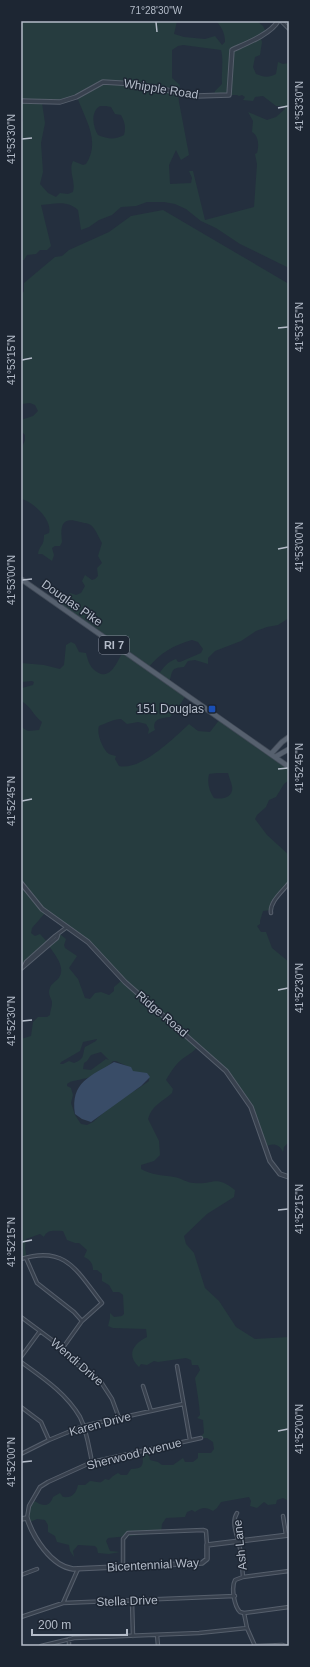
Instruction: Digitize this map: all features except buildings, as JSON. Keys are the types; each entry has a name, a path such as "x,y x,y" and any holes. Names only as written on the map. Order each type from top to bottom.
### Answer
{"main road":[{"name":"Douglas Pike","path":"21,579 289,767"},
{"path":"273,755 282,742 289,737"},
{"path":"273,755 289,749"}],"street":[{"name":"Whipple Road","path":"21,101 60,102 76,97 103,82 136,84 196,96 228,95 232,50 263,34 276,25 278,21"},
{"path":"281,21 289,29"},
{"name":"Ridge Road","path":"21,883 42,909 88,942 125,982 227,1071 251,1107 264,1147 274,1166 280,1174 289,1177"},
{"path":"271,913 270,908 272,904 289,883"},
{"path":"21,968 28,964 67,927"},
{"path":"21,1259 42,1254 66,1261 74,1268 102,1303 82,1321 62,1349"},
{"path":"26,1258 36,1284 74,1312 82,1321"},
{"name":"Wendi Drive","path":"21,1318 62,1349 78,1364 91,1373 108,1390 116,1406 119,1418"},
{"path":"21,1357 40,1331"},
{"path":"21,1362 64,1395 70,1403 83,1426 92,1462"},
{"path":"177,1366 190,1440"},
{"path":"143,1386 151,1411"},
{"name":"Karen Drive","path":"21,1454 49,1440 83,1426 183,1404"},
{"path":"21,1407 41,1422 49,1440"},
{"name":"Sherwood Avenue","path":"27,1518 29,1506 44,1484 92,1462 201,1438"},
{"name":"Ash Lane","path":"237,1513 234,1522 243,1577"},
{"path":"283,1516 287,1535"},
{"path":"21,1520 27,1518"},
{"name":"Bicentennial Way","path":"27,1518 32,1533 46,1552 62,1565 69,1568 202,1563 207,1559 207,1545 287,1535"},
{"path":"123,1567 123,1539 126,1534 203,1528 206,1531 207,1545"},
{"path":"63,1603 78,1568"},
{"path":"21,1575 37,1569"},
{"path":"289,1571 236,1578 233,1582 238,1610 244,1613 289,1607"},
{"name":"Stella Drive","path":"21,1617 63,1603 235,1596"},
{"path":"132,1601 134,1636"},
{"path":"244,1613 247,1628 255,1646 282,1644 286,1646"},
{"path":"41,1646 69,1639 211,1632 247,1628"},
{"path":"156,1634 158,1646"},
{"path":"69,1639 69,1646"}],"green space":[{"path":"21,21 177,21 174,34 184,37 205,39 215,36 222,45 225,42 224,36 216,21 257,21 263,26 266,32 260,36 262,42 260,55 255,57 253,67 256,74 266,77 271,76 276,74 278,62 283,64 289,63 289,268 240,244 216,228 201,221 186,209 175,204 164,202 147,202 136,206 121,207 112,215 81,230 78,210 74,207 60,203 41,205 51,246 47,250 40,250 36,254 27,255 24,260 21,260 21,123 23,121 21,101","holes":["183,45 221,50 222,84 215,91 214,97 242,95 245,97 243,100 253,101 255,97 263,96 276,106 284,106 285,109 276,117 267,120 248,112 253,121 252,132 256,136 258,144 257,153 255,154 257,164 254,207 205,220 193,171 189,171 192,178 191,183 170,184 169,165 176,150 181,160 189,155 179,102 178,93 180,85 172,78 172,50","77,97 90,130 92,147 86,164 83,165 73,161 71,169 74,184 73,192 68,194 60,193 56,197 48,193 40,184 43,172 41,143 45,123 42,103 67,100","100,106 111,107 115,114 121,115 125,125 124,135 118,138 98,135 93,120 95,112"]},
{"path":"163,210 289,284 289,618 278,625 256,631 241,641 215,651 208,658 208,664 195,660 188,661 184,667 174,669 169,683 186,695 170,717 156,721 154,726 155,730 148,734 149,729 146,724 138,722 127,724 121,719 118,719 99,726 98,733 104,749 110,754 116,756 115,759 119,766 128,766 137,764 147,759 189,724 198,731 210,732 220,719 289,767 289,780 284,784 276,797 269,800 266,807 257,815 255,819 267,835 289,855 289,887 287,885 272,903 270,910 263,911 260,924 257,926 261,932 266,932 272,948 289,962 289,1142 284,1147 283,1152 277,1145 264,1147 254,1114 232,1078 198,1046 183,1058 173,1069 166,1080 173,1089 172,1093 158,1104 150,1114 148,1119 159,1141 160,1155 154,1161 141,1165 141,1169 153,1174 177,1178 191,1183 219,1181 235,1190 234,1197 207,1214 184,1236 186,1244 194,1253 205,1288 219,1301 236,1327 255,1339 289,1337 289,1501 283,1498 277,1500 276,1504 268,1505 264,1502 257,1508 250,1506 251,1501 249,1497 221,1502 213,1511 202,1508 195,1512 192,1510 187,1512 185,1517 166,1518 162,1524 161,1533 108,1538 106,1541 110,1551 120,1552 109,1554 98,1553 95,1546 78,1545 73,1551 74,1557 70,1551 69,1545 57,1542 55,1536 48,1532 48,1525 45,1520 37,1519 28,1523 27,1514 34,1501 45,1505 50,1503 53,1497 60,1493 63,1497 71,1496 75,1493 78,1485 85,1485 90,1481 100,1482 105,1479 109,1480 118,1473 121,1475 127,1475 131,1469 141,1467 143,1462 143,1452 148,1451 150,1460 158,1462 162,1465 173,1465 183,1458 185,1462 193,1462 198,1458 198,1453 211,1453 214,1449 213,1442 207,1438 199,1438 204,1433 203,1420 197,1418 200,1415 195,1378 200,1370 198,1365 192,1365 191,1360 186,1358 158,1362 154,1361 147,1365 141,1364 139,1367 135,1363 132,1354 135,1346 147,1337 146,1329 113,1328 108,1326 110,1313 114,1317 122,1316 124,1314 123,1295 119,1292 113,1292 109,1285 102,1281 102,1274 97,1270 93,1270 91,1262 84,1257 87,1250 79,1243 67,1240 63,1231 52,1231 45,1234 44,1237 40,1234 26,1239 25,1248 27,1259 23,1259 23,1249 21,1246 21,1039 31,1036 33,1022 38,1017 47,1017 50,1015 52,1003 49,990 51,985 60,975 61,966 57,957 49,946 26,965 21,960 21,727 28,731 39,730 42,722 28,706 21,701 22,688 33,685 34,682 21,682 21,663 44,665 60,669 64,665 66,645 71,642 75,644 79,652 86,653 90,664 97,672 106,674 113,669 123,652 61,607 70,593 76,595 81,593 85,586 82,581 85,575 92,580 98,576 97,568 102,563 98,556 102,543 95,530 88,524 74,520 66,521 61,531 62,542 60,546 55,546 52,548 54,555 52,561 42,554 38,554 44,535 49,533 48,523 45,517 31,503 21,499 21,450 25,440 25,435 21,431 21,420 33,416 38,411 35,405 30,403 21,404 21,295 24,291 24,283 55,257 62,256 69,250 109,232 131,216","holes":["192,640 198,642 203,649 201,653 180,662 176,659 173,660 166,665 158,675 148,668 162,654","228,773 232,786 230,795 221,799 214,798 208,781 209,774","45,913 79,936 98,953 122,980 114,987 114,991 109,995 101,992 95,993 90,999 85,998 78,979 69,968 77,956 65,948 64,945 66,939 60,934 49,944 40,934 35,936 31,933 32,928","97,1039 85,1047 80,1060 74,1063 69,1061 60,1064 80,1051 83,1042","101,1052 109,1060 106,1059 91,1070 83,1069 84,1063 91,1055","113,1061 116,1061 127,1066 131,1072 149,1078 149,1081 120,1098 93,1122 87,1125 81,1124 75,1115 71,1103 73,1095 71,1088 67,1086 67,1084 72,1081 90,1077 107,1067"]}],"water":[{"path":"114,1062 131,1067 133,1071 147,1073 150,1077 141,1086 91,1122 82,1119 75,1114 74,1103 79,1087 90,1076"}],"place":[{"name":"151 Douglas","path":"212,709"}]}
